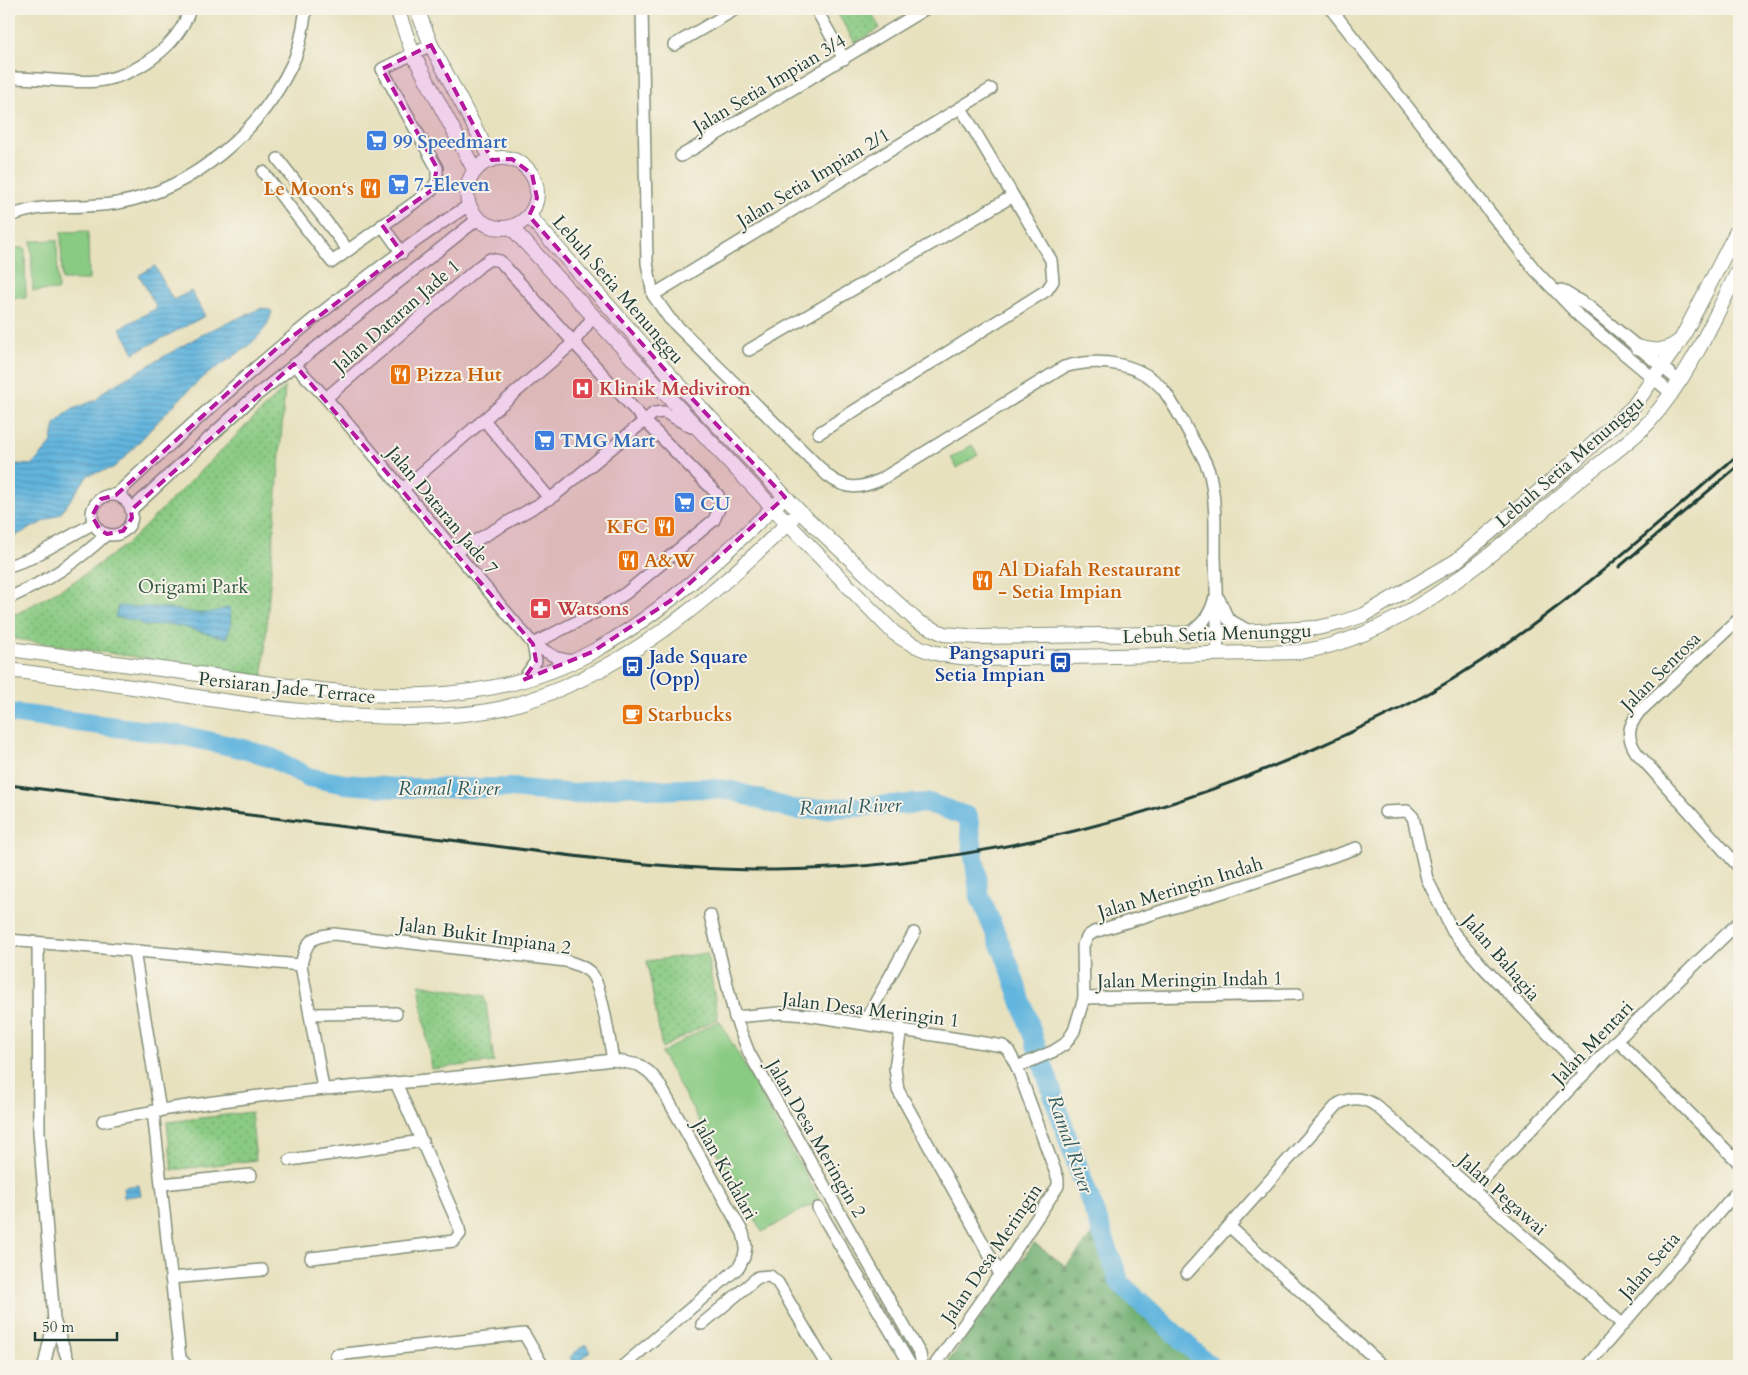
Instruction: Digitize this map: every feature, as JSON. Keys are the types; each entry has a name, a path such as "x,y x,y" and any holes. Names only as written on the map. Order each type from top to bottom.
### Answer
{"street":[{"path":"9,78 96,81 133,70 151,60 166,47 178,32 190,9"},
{"path":"9,216 40,209 117,203 152,193 181,180 213,159 261,115 281,86 294,58 306,9"},
{"path":"397,9 413,54 476,171"},
{"path":"417,9 432,45 492,160"},
{"path":"642,9 647,263 653,295 670,318 822,471 838,484 850,488 864,487 880,480 1064,367 1080,362 1101,362 1121,365 1153,380 1164,392 1206,463 1214,510 1218,653"},
{"path":"674,45 736,9"},
{"path":"816,9 844,59"},
{"name":"Jalan Setia Impian 3/4","path":"681,156 925,9"},
{"path":"1331,9 1458,174 1512,238 1535,270 1579,316 1675,387"},
{"path":"263,172 332,262 432,190 437,180 437,168 382,69 432,45"},
{"name":"Jalan Setia Impian 2/1","path":"653,295 991,88"},
{"path":"818,433 1047,290 1053,281 1051,260 961,108"},
{"path":"278,159 348,250"},
{"path":"492,160 512,160 521,164 532,174 537,189 537,198 529,216 511,226 500,228 488,225 479,218 469,205 468,187 476,171 492,160"},
{"path":"750,350 1013,196"},
{"path":"116,495 211,405 341,296 469,205"},
{"name":"Lebuh Setia Menunggu","path":"529,216 667,372 800,512 918,622 944,634 978,637 1250,632 1317,628 1340,623 1364,614 1456,561 1604,436 1633,407 1682,338"},
{"path":"132,510 248,402 354,315 479,218"},
{"path":"382,225 402,253"},
{"name":"Lebuh Setia Menunggu","path":"511,226 772,509 894,633 910,644 930,653 980,659 1299,652 1320,649 1363,635 1385,624 1464,577 1648,423 1675,387 1708,332 1739,269"},
{"path":"1637,347 1652,351 1665,350 1682,338 1739,228"},
{"name":"Jalan Dataran Jade 1","path":"326,398 490,259 500,261 507,267 573,343"},
{"path":"1550,284 1588,306 1637,347 1658,373"},
{"path":"341,296 354,315"},
{"path":"402,489 573,343 593,317"},
{"path":"523,680 536,662 533,644 598,611 626,593 714,520 720,504 718,495 644,420 573,343"},
{"name":"Jalan Dataran Jade 7","path":"294,364 326,398 533,644 556,658 572,661"},
{"path":"456,552 550,499 654,413 664,412 703,434"},
{"path":"484,420 550,499"},
{"path":"9,598 46,581 81,558 107,534 123,531 132,518 132,510 123,498 116,495 105,496 97,502 93,509 94,523 107,534"},
{"name":"Persiaran Jade Terrace","path":"9,649 348,694 435,696 476,692 523,680 572,661 592,652 625,632 670,601 785,496"},
{"name":"Persiaran Jade Terrace","path":"9,670 263,708 320,714 373,717 439,716 503,708 560,689 610,665 655,638 741,567 800,512"},
{"path":"9,566 31,558 94,523"},
{"path":"1216,593 1228,619 1250,632"},
{"path":"1186,634 1200,627 1212,609 1216,593"},
{"name":"Jalan Sentosa","path":"1739,619 1639,712 1630,724 1628,739 1636,752 1739,867"},
{"name":"Jalan Bahagia","path":"1385,812 1407,811 1413,817 1427,879 1453,932 1483,967 1586,1073"},
{"name":"Jalan Meringin Indah","path":"1017,1067 1054,1051 1064,1044 1074,1030 1084,998 1084,945 1088,936 1094,932 1243,886 1357,848"},
{"name":"Jalan Desa Meringin 2","path":"710,914 735,1017 749,1053 920,1354 922,1366"},
{"name":"Jalan Mentari","path":"1473,1190 1617,1040 1739,922"},
{"path":"864,1023 914,933"},
{"name":"Jalan Bukit Impiana 2","path":"301,965 304,950 310,941 321,935 334,934 566,960 580,965 592,975 598,989 613,1060"},
{"path":"9,940 301,965 323,1088"},
{"path":"38,943 39,1132 54,1320 70,1366"},
{"path":"134,951 156,1111 172,1278 184,1362"},
{"name":"Jalan Meringin Indah 1","path":"1084,998 1298,994"},
{"path":"310,1014 396,1013"},
{"name":"Jalan Desa Meringin 1","path":"735,1017 793,1013 901,1028 1003,1046"},
{"path":"901,1028 895,1068 898,1090 1000,1274"},
{"path":"1617,1040 1739,1163"},
{"name":"Jalan Desa Meringin","path":"934,1366 1000,1274 1054,1194 1058,1183 1017,1067 1008,1050 1003,1046"},
{"name":"Jalan Kudalari","path":"103,1121 156,1111 323,1088 396,1083 613,1060 639,1065 658,1082 736,1221 746,1246 744,1257 739,1267 623,1366"},
{"path":"311,1258 454,1241 460,1234 458,1224 396,1083"},
{"name":"Jalan Pegawai","path":"1230,1227 1338,1104 1357,1098 1366,1100 1375,1105 1473,1190 1622,1324"},
{"path":"290,1160 422,1141"},
{"path":"162,1184 251,1175"},
{"name":"Jalan Setia","path":"1587,1366 1739,1189"},
{"name":"Jalan Desa Meringin 2","path":"818,1208 911,1366"},
{"path":"1187,1273 1230,1227 1383,1366"},
{"path":"172,1278 262,1270"},
{"path":"702,1324 758,1277 770,1276 778,1284 828,1366"},
{"path":"44,1366 54,1320"},
{"path":"336,1355 524,1334 543,1366"}],"highlighted area":[{"path":"431,45 492,160 512,159 532,174 537,198 529,216 667,372 785,497 670,601 592,652 523,680 536,661 533,644 294,364 131,510 132,518 123,531 107,534 100,530 92,516 101,499 116,495 277,348 402,253 382,225 432,190 437,168 382,69"}],"green space":[{"path":"835,9 869,9 880,28 855,43"},
{"path":"88,231 89,280 62,280 61,232"},
{"path":"57,240 58,290 33,291 31,241"},
{"path":"9,248 25,248 26,298 9,298"},
{"name":"Origami Park","path":"285,387 263,676 9,638 9,614 18,613 75,581 127,544"},
{"path":"972,445 978,455 957,468 951,458"},
{"path":"707,953 718,1018 662,1048 647,961"},
{"path":"419,984 485,996 494,1062 431,1069"},
{"path":"719,1020 820,1200 762,1232 661,1053"},
{"path":"251,1112 256,1160 172,1170 167,1122"},
{"path":"1092,1235 1117,1291 1198,1366 945,1366 1034,1243 1066,1266"}],"water":[{"path":"155,266 173,300 191,291 205,316 134,353 120,328 157,308 139,275"},
{"path":"262,308 272,311 262,332 254,340 194,385 113,468 88,475 61,513 9,539 9,466 16,464 32,465 51,444 55,424 70,410 96,400 104,391 208,331"},
{"path":"118,606 159,607 203,613 230,607 231,626 226,638 170,624 145,626 137,621 115,617"},
{"path":"139,1185 141,1195 124,1197 123,1187"},
{"path":"585,1344 591,1351 576,1364 573,1364 570,1357"}],"waterway":[{"name":"Ramal River","path":"9,713 185,736 244,749 274,759 308,777 345,784 397,788 511,788 573,794 630,785 659,790 703,788 733,791 795,810 929,803 968,817 980,897 1009,965 1069,1142 1120,1283 1210,1366"}],"railway":[{"path":"9,785 566,855 692,868 775,870 845,867 914,861 982,850 1118,819 1184,799 1314,749 1403,707 1473,667 1552,611 1628,550 1739,454"},
{"path":"1619,567 1739,465"}],"place":[{"name":"99 Speedmart","path":"377,141"},
{"name":"7-Eleven","path":"398,184"},
{"name":"Le Moon‘s","path":"370,188"},
{"name":"Pizza Hut","path":"400,374"},
{"name":"Klinik Mediviron","path":"583,388"},
{"name":"TMG Mart","path":"544,440"},
{"name":"CU","path":"684,503"},
{"name":"KFC","path":"664,526"},
{"name":"A&W","path":"628,560"},
{"name":"Al Diafah Restaurant - Setia Impian","path":"982,580"},
{"name":"Watsons","path":"541,608"},
{"name":"Pangsapuri Setia Impian","path":"1061,663"},
{"name":"Jade Square (Opp)","path":"633,667"},
{"name":"Starbucks","path":"632,714"}]}
